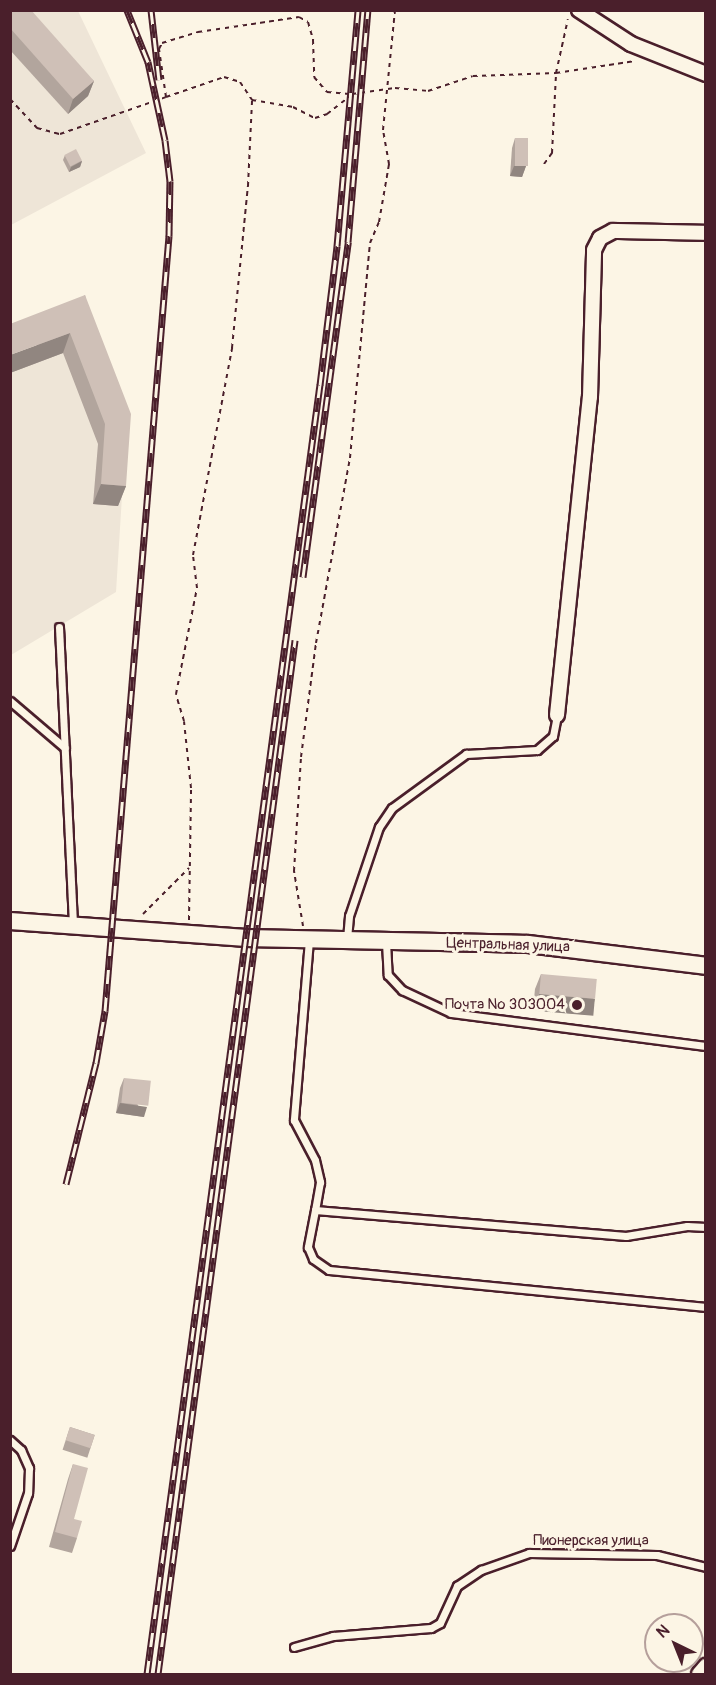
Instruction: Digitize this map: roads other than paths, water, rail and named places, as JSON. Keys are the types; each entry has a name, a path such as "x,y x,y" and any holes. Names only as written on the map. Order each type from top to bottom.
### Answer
{"street":[{"path":"579,10 658,58 705,74"},
{"path":"557,715 590,397 594,250 600,238 613,231 705,233"},
{"name":"Центральная улица","path":"10,921 73,923 188,935 347,942 528,944 705,966"},
{"path":"699,1674 705,1666"}],"lane":[{"path":"59,627 73,923"},
{"path":"10,701 65,748"},
{"path":"347,942 350,916 379,827 392,808 466,754 537,750 553,736 557,715"},
{"path":"307,940 294,1120 315,1160 320,1182 308,1247 313,1258 328,1270 705,1306"},
{"path":"387,942 388,975 402,990 451,1013 705,1046"},
{"path":"315,1210 626,1236 705,1227"},
{"path":"10,1440 21,1450 29,1468 28,1493 10,1546"},
{"name":"Пионерская улица","path":"294,1647 333,1636 431,1628 440,1623 457,1586 481,1570 529,1553 657,1555 705,1567"}],"railway":[{"path":"66,1184 96,1063 105,1011 169,236 170,181 165,140 148,62 127,10"},
{"path":"151,10 159,80"},
{"path":"147,1674 320,385 337,246 358,10"},
{"path":"303,577 348,242 368,10"},
{"path":"158,1674 295,640"}],"place":[{"name":"Почта № 303004","path":"577,1005"}]}
